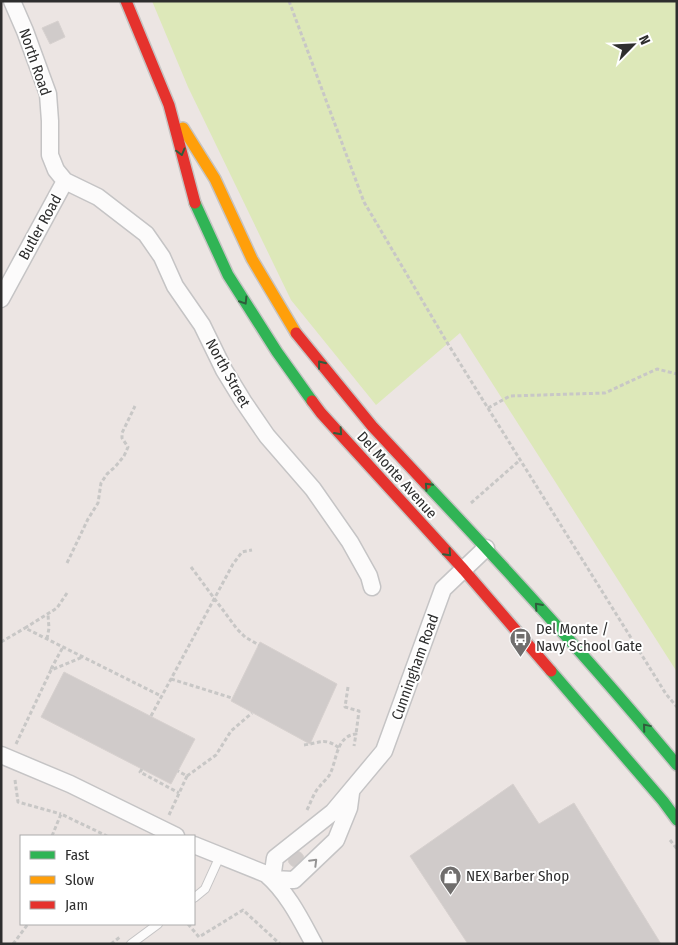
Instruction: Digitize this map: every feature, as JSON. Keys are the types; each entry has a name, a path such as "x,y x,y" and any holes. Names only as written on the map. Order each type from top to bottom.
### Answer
{"main road":[{"name":"Del Monte Avenue","path":"126,1 169,104 192,194 204,224 228,275 277,352 321,413 464,570 663,801 677,820"},
{"name":"Del Monte Avenue","path":"169,104 215,179 252,259 299,337 372,426 486,548 633,712 677,765"}],"street":[{"name":"North Road","path":"12,1 48,94 50,155 56,170 65,181"},
{"name":"Butler Road","path":"1,299 65,181"},
{"name":"North Street","path":"65,181 98,197 146,234 162,257 175,286 202,325 224,370 243,401 267,436 313,489 350,542 369,576 372,587"},
{"name":"Cunningham Road","path":"351,792 349,808 336,840 294,880 272,879 275,858 322,822 351,792 384,751 444,589 486,548"},
{"path":"1,755 70,784 174,835"},
{"path":"195,845 259,870 272,879 296,910 314,944"}],"lane":[{"path":"195,897 205,889 220,856"},
{"path":"130,944 157,925"}],"path":[{"path":"289,1 364,202 520,460 666,694 677,707"},
{"path":"488,408 510,396 605,393 657,369 677,374"},
{"path":"67,562 98,503 101,482 106,474 124,456 128,447 122,438 122,433 135,406"},
{"path":"467,507 520,460"},
{"path":"151,716 233,564 242,552 252,550"},
{"path":"191,566 241,633 259,645"},
{"path":"1,642 48,615 57,608 67,593"},
{"path":"47,640 49,628 48,615"},
{"path":"25,628 161,696"},
{"path":"16,745 63,647"},
{"path":"51,670 83,657"},
{"path":"170,678 232,698"},
{"path":"348,687 345,707 359,711 354,746"},
{"path":"168,816 187,776 216,755 231,731 252,713"},
{"path":"305,812 318,787 330,775 343,740 356,734"},
{"path":"304,745 324,740 332,742 339,748"},
{"path":"142,769 140,772 179,793"},
{"path":"178,771 187,776"},
{"path":"14,777 18,802 61,814 104,835"},
{"path":"52,835 61,814"},
{"path":"189,925 199,937 242,910 280,944"},
{"path":"13,944 27,925"}],"green space":[{"path":"152,1 677,1 677,672 460,333 376,405 291,300 188,87"}],"building":[{"path":"58,21 65,37 50,44 42,28"},
{"path":"260,642 337,684 310,744 231,701"},
{"path":"64,672 195,739 171,784 41,717"},
{"path":"513,784 539,824 574,803 661,944 468,944 410,856"},
{"path":"296,851 304,859 296,867 288,859"}],"traffic: fast":[{"path":"195,203 228,275 277,352 312,401"},
{"path":"426,484 554,622 677,765"},
{"path":"551,671 663,801 677,820"}],"traffic: slow":[{"path":"183,128 215,179 252,259 296,333"}],"traffic: jam":[{"path":"126,1 169,105 195,203"},
{"path":"296,333 372,426 426,484"},
{"path":"312,401 464,570 551,671"}],"place":[{"name":"Del Monte / Navy School Gate","path":"520,657"},
{"name":"NEX Barber Shop","path":"450,895"}]}
